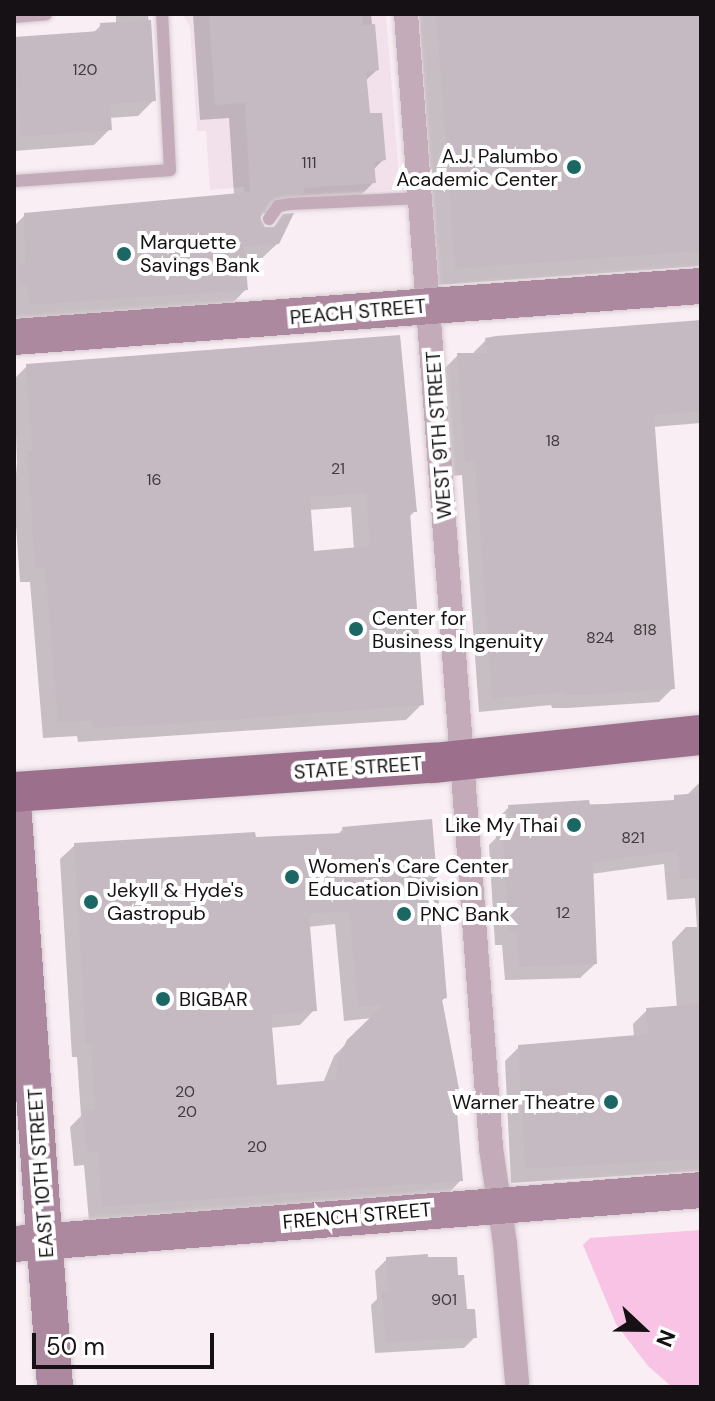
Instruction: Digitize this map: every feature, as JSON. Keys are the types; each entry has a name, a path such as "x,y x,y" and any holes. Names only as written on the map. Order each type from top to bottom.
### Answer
{"main road":[{"name":"PEACH STREET","path":"14,337 701,286"},
{"name":"STATE STREET","path":"14,792 463,759 701,735"},
{"name":"EAST 10TH STREET","path":"14,816 30,1242 55,1387"},
{"name":"FRENCH STREET","path":"30,1242 701,1190"}],"street":[{"name":"WEST 9TH STREET","path":"406,14 491,1148 517,1381"}],"lane":[{"path":"14,17 46,14"},
{"path":"14,181 170,170 162,14"},
{"path":"269,219 278,206 289,204 421,198"}],"shaded area":[{"path":"182,14 386,14 400,189 245,199 244,187 210,190 206,131 197,131 190,26"},
{"path":"701,1230 701,1387 672,1387 648,1366 616,1324 583,1245 590,1238"}],"building":[{"path":"209,14 362,14 363,25 375,24 379,70 366,72 370,113 382,113 386,160 374,162 376,183 305,188 302,194 271,200 260,218 265,227 274,227 283,214 294,213 279,244 244,246 248,290 30,305 27,285 20,285 18,264 25,264 24,213 250,192 245,103 215,105"},
{"name":"A.J. Palumbo Academic Center","path":"436,14 701,14 701,251 455,269"},
{"path":"151,20 156,101 110,104 112,130 21,137 14,37 100,31 100,23"},
{"path":"701,320 701,411 654,415 675,689 583,695 565,695 565,692 492,699 475,462 465,463 457,353 487,353 485,338 496,336"},
{"path":"400,335 417,512 410,512 424,705 93,728 92,721 58,723 45,567 35,568 27,450 32,450 26,364","holes":["366,493 370,546 314,551 310,497"]},
{"path":"701,793 701,878 680,879 678,851 593,862 597,964 519,967 516,932 509,932 502,829 510,829 508,805 589,800 590,805 674,800 674,795"},
{"path":"432,819 447,998 442,999 459,1089 455,1089 463,1181 102,1207 98,1152 87,1153 83,1111 95,1110 91,1043 86,1044 74,843 255,832 256,837 343,833 342,827","holes":["349,911 358,1007 383,1005 347,1040 338,1058 335,1080 277,1085 271,1015 317,1011 309,914"]},
{"name":"Warner Theatre","path":"701,1004 701,1159 525,1169 518,1045 648,1034 646,1008"},
{"path":"428,1254 428,1257 457,1257 458,1275 464,1275 467,1309 475,1309 477,1338 386,1342 381,1292 388,1292 386,1257"}],"place":[{"name":"A.J. Palumbo Academic Center","path":"574,167"},
{"name":"Marquette Savings Bank","path":"124,254"},
{"name":"Center for Business Ingenuity","path":"356,629"},
{"name":"Like My Thai","path":"574,825"},
{"name":"Women's Care Center Education Division","path":"292,877"},
{"name":"Jekyll & Hyde's Gastropub","path":"91,902"},
{"name":"PNC Bank","path":"404,914"},
{"name":"BIGBAR","path":"163,999"},
{"name":"Warner Theatre","path":"611,1102"}]}
